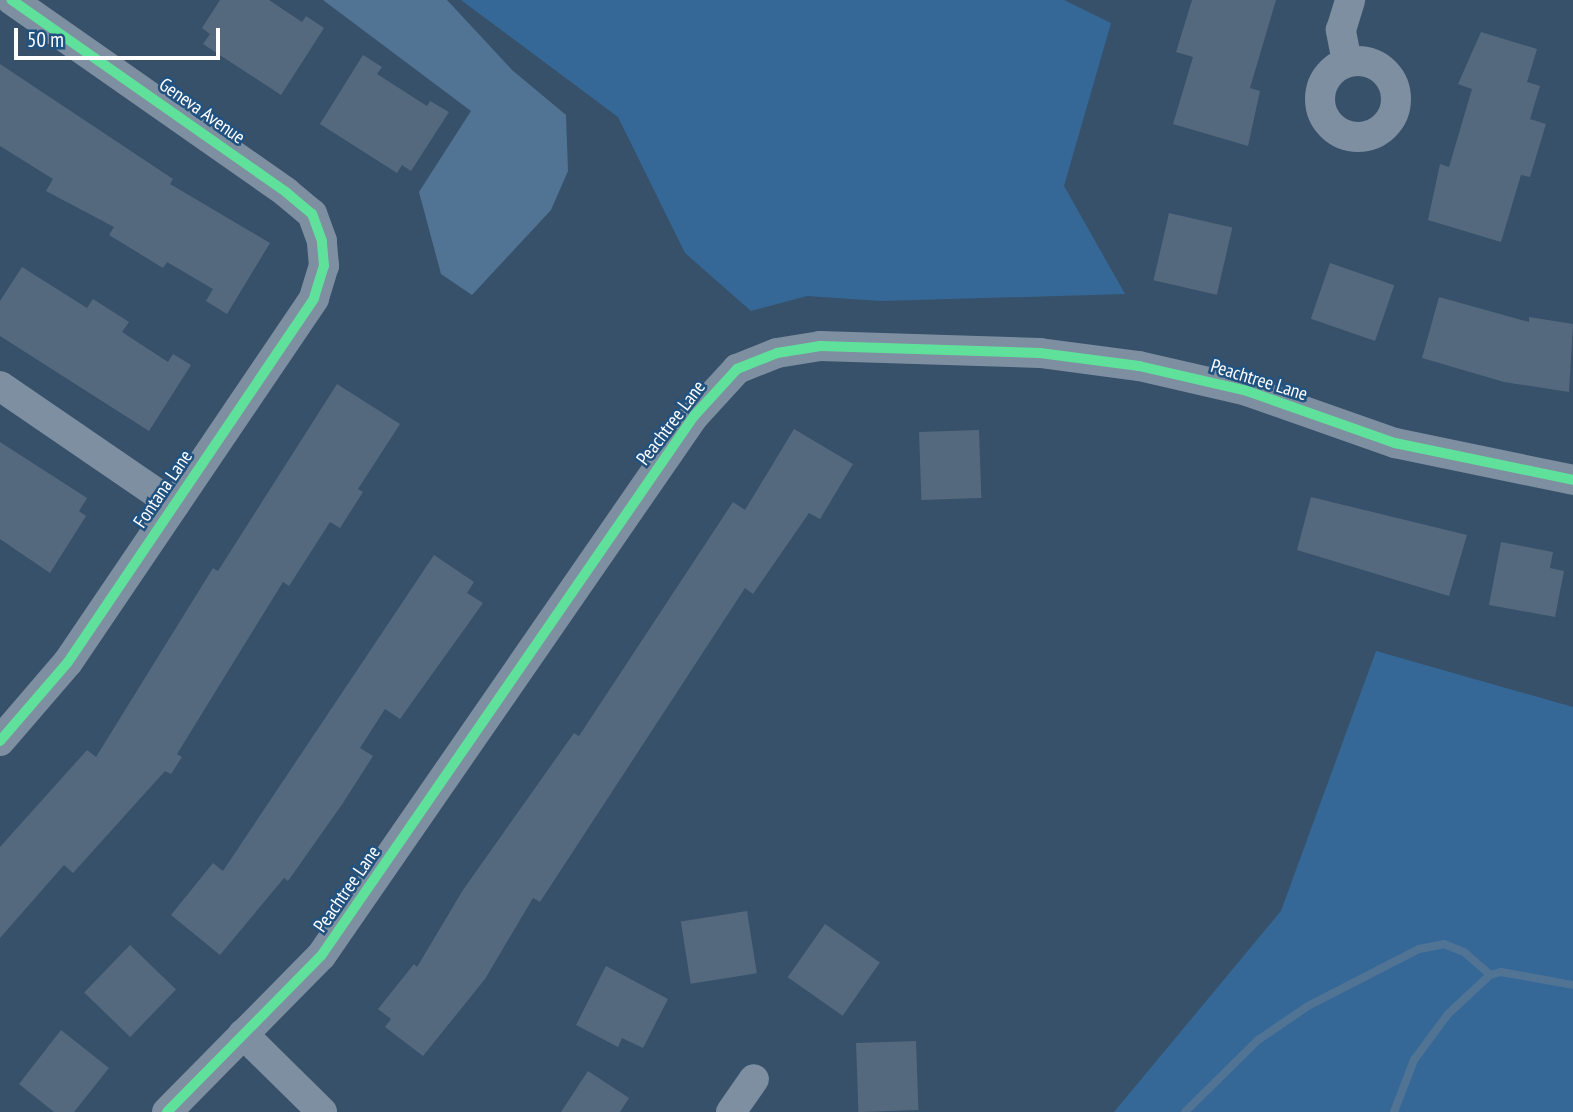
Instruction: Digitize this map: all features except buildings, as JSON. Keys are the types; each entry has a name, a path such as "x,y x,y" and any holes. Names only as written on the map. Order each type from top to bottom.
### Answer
{"street":[{"name":"Geneva Avenue","path":"12,0 286,192 312,214 322,240"},
{"path":"1347,62 1341,30 1350,0"},
{"name":"Fontana Lane","path":"0,741 68,662 314,298 324,267 322,240"},
{"name":"Peachtree Lane","path":"167,1112 321,956 694,416 737,369 776,353 820,346 1040,353 1139,366 1247,391 1395,443 1573,480"},
{"path":"0,386 174,505"},
{"path":"243,1034 322,1112"},
{"path":"731,1112 754,1079"}],"shaded area":[{"path":"323,0 447,0 512,70 566,115 568,171 551,210 472,295 441,274 419,192 471,111"},
{"path":"461,0 1064,0 1111,23 1064,186 1125,294 881,301 807,296 751,311 685,253 618,117"},
{"path":"1376,651 1573,707 1573,1112 1114,1112 1281,911"}],"waterway":[{"path":"1185,1112 1258,1040 1308,1006 1419,949 1444,944 1464,952 1490,975"},
{"path":"1394,1112 1414,1060 1448,1014 1490,975 1501,972 1573,985"}],"cycle path":[{"path":"0,741 68,662 314,298 324,266 322,241 312,214 286,192 12,0"},
{"path":"167,1112 321,956 694,416 737,369 777,353 820,346 1040,353 1139,366 1247,391 1395,443 1573,480"}]}
